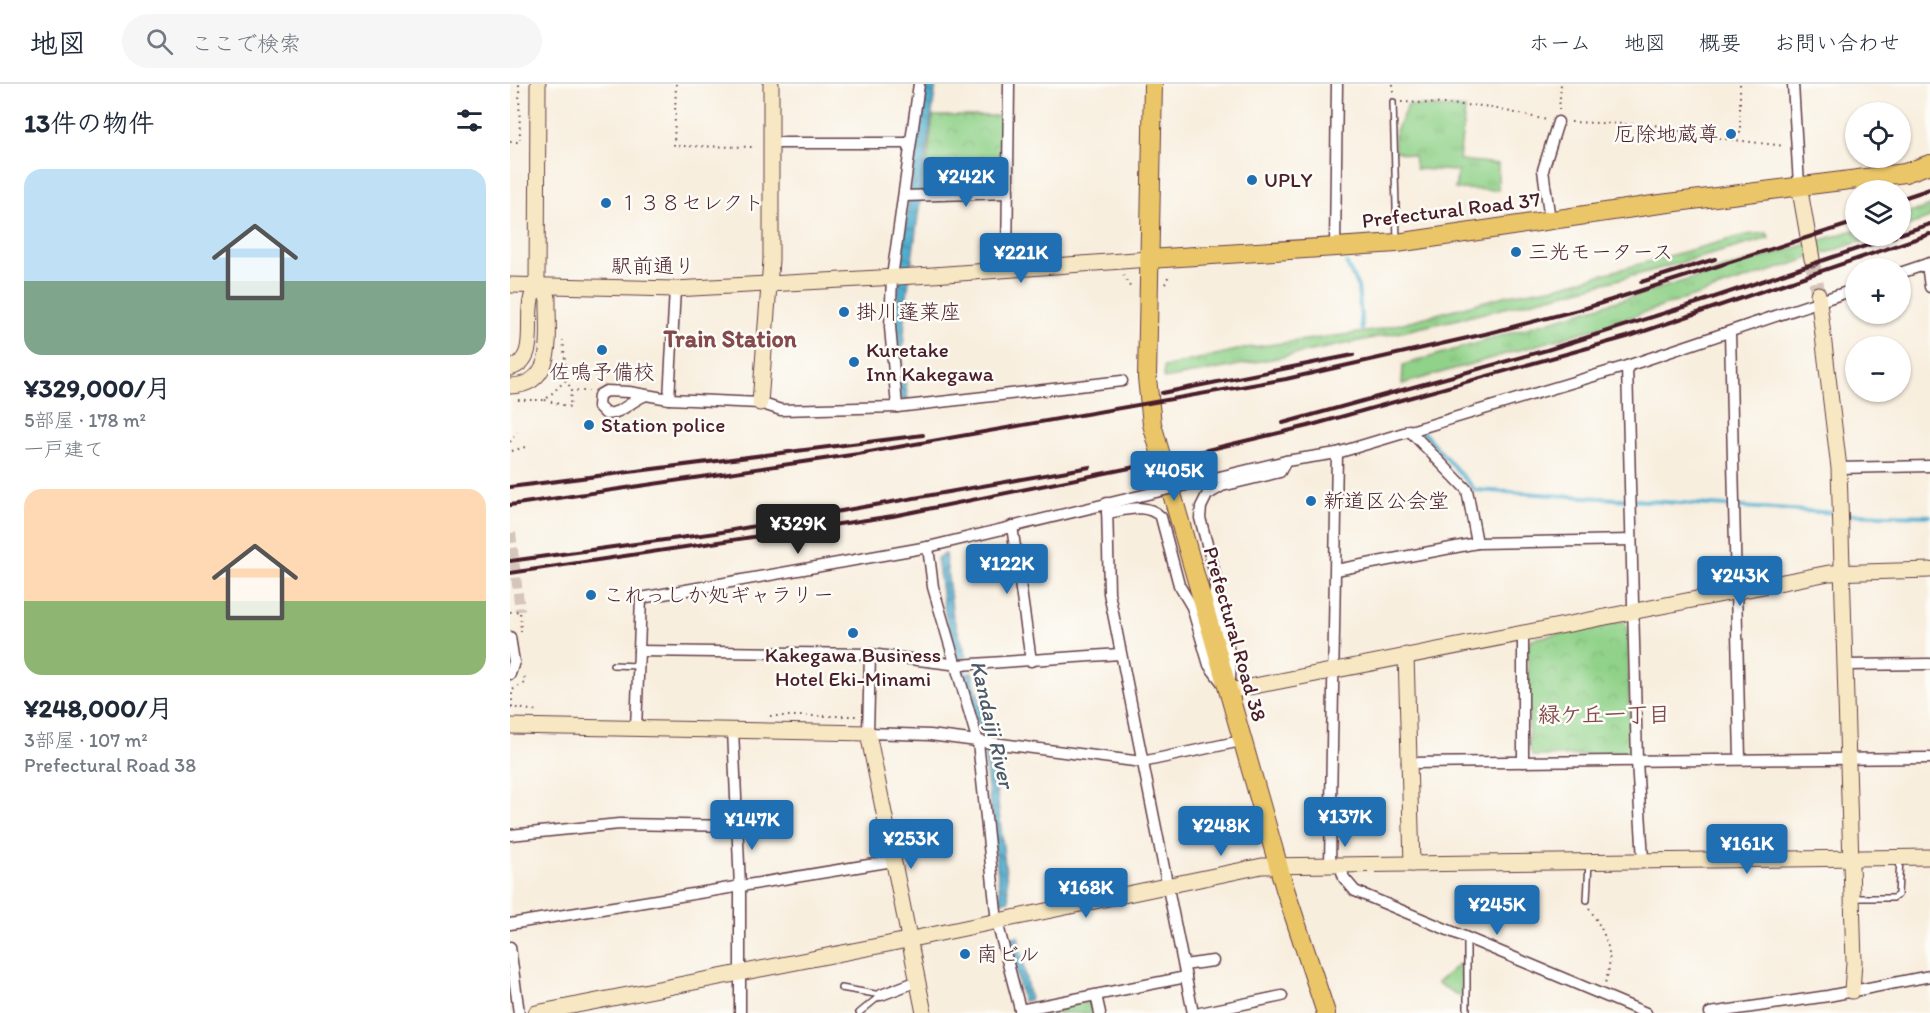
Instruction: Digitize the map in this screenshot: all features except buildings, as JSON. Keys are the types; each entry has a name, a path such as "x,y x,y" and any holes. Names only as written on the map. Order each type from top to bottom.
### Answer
{"main road":[{"path":"1149,259 1153,84"},
{"name":"Prefectural Road 37","path":"1149,259 1397,243 1905,172 1930,164"},
{"name":"Prefectural Road 38","path":"1149,259 1147,378 1152,424 1229,691 1241,741 1278,866 1326,1013"}],"street":[{"path":"510,368 520,365 528,356 530,295 537,286 538,84"},
{"path":"760,403 770,282 765,145 771,84"},
{"path":"897,407 890,327 892,277 919,84"},
{"path":"1007,268 1009,84"},
{"path":"1335,247 1337,84"},
{"path":"1793,84 1799,185 1812,259"},
{"path":"1550,220 1543,170 1558,122"},
{"path":"765,145 910,143"},
{"path":"905,196 1008,193"},
{"name":"駅前通り","path":"510,285 675,289 1149,259"},
{"path":"1911,269 1928,263 1930,287"},
{"path":"510,386 526,386 538,378 546,362 548,297 537,286"},
{"path":"669,399 675,289"},
{"path":"636,729 641,598 1107,508 1185,485 1286,461 1337,453 1627,366 1730,332 1819,298 1845,292"},
{"path":"1819,298 1839,468 1852,898 1852,992"},
{"path":"1730,332 1740,759"},
{"path":"1627,366 1637,760 1643,861"},
{"path":"644,396 760,403 781,410 897,407 1122,381"},
{"path":"1408,430 1467,490 1477,543"},
{"path":"1337,453 1332,669 1335,865 1355,891 1646,1013"},
{"path":"1229,691 1231,658 1215,598 1215,574 1200,518 1201,507 1207,495 1222,486 1280,472 1286,461"},
{"path":"1839,468 1930,466"},
{"path":"1107,508 1143,507 1155,511 1161,517 1179,585 1192,607 1209,665 1229,691"},
{"path":"1107,508 1109,593 1193,1013"},
{"path":"1012,526 1031,661"},
{"path":"1336,570 1477,543 1631,540"},
{"path":"927,543 933,587 979,742 997,922 1021,1011 1186,977"},
{"path":"1229,691 1633,610 1842,572 1930,570"},
{"path":"1523,632 1523,762"},
{"path":"510,637 514,662 510,675"},
{"path":"639,651 870,654 957,665 1120,654"},
{"path":"870,654 868,733 924,1013"},
{"path":"1406,656 1407,763 1412,864"},
{"path":"1845,665 1930,664"},
{"path":"510,726 930,735 1142,762 1241,741"},
{"path":"733,730 740,887 740,1013"},
{"path":"1407,763 1930,758"},
{"path":"510,835 619,825 737,826"},
{"path":"536,1013 909,940 1168,884 1278,866 1930,857"},
{"path":"510,924 893,861"},
{"path":"510,947 519,1013"},
{"path":"1184,964 1213,961"},
{"path":"1710,1013 1852,992 1930,976"},
{"path":"882,994 918,981"},
{"path":"1096,995 1100,1013"},
{"path":"1200,1013 1282,996"}],"lane":[{"path":"1393,102 1397,243"},
{"path":"613,665 638,666"},
{"path":"1852,898 1893,898 1898,895 1900,857"},
{"path":"1587,900 1589,861"},
{"path":"1467,938 1467,1013"},
{"path":"841,988 882,994"},
{"path":"859,1013 882,994"}],"path":[{"path":"510,142 520,142 519,84"},
{"path":"676,84 674,146 765,145"},
{"path":"1393,84 1393,102 1484,106 1558,122 1654,125 1700,136 1740,138 1796,147"},
{"path":"1558,122 1561,84"},
{"path":"1740,84 1740,138"},
{"path":"1163,288 1169,275"},
{"path":"545,400 567,379 563,333"},
{"path":"510,400 545,400 570,407 571,391"},
{"path":"510,442 517,432"},
{"path":"512,451 528,446"},
{"path":"1587,900 1611,951 1610,971 1601,995"}],"green space":[{"path":"1408,105 1465,109 1459,160 1498,164 1498,190 1455,189 1458,171 1416,169 1414,156 1395,151 1394,135"},
{"path":"933,116 1002,116 1002,182 998,187 924,192"},
{"path":"1930,206 1930,218 1911,225 1911,213"},
{"path":"1767,233 1769,238 1544,299 1317,350 1164,379 1164,367 1246,348 1373,331 1508,295 1556,287 1745,235"},
{"path":"1845,233 1845,246 1847,246 1603,326 1402,384 1403,365"},
{"path":"1623,621 1628,626 1630,751 1626,755 1533,756 1529,748 1528,644 1532,639"},
{"path":"1460,963 1462,998 1437,983"},
{"path":"1089,1002 1095,1005 1096,1013 1037,1013"}],"water":[{"path":"926,84 936,84 906,303 902,364 908,399 900,400 897,361 899,282 908,202"},
{"path":"945,554 953,617 967,657 957,656 946,619 937,558"},
{"path":"972,672 988,734 979,731 963,677"},
{"path":"992,751 1009,900 1001,902 984,753"},
{"path":"1018,936 1030,1000 1023,1001 1008,938"}],"waterway":[{"path":"1346,263 1358,287 1362,329"},
{"path":"1421,430 1475,490 1836,513"},
{"path":"1844,514 1930,516"},
{"name":"Kandaiji River","path":"960,654 967,679"},
{"name":"Kandaiji River","path":"981,729 988,757"}],"tunnel":[{"path":"1812,259 1818,294"},
{"path":"511,533 520,611"}],"railway":[{"path":"1911,195 1930,189"},
{"path":"1911,230 1930,224"},
{"path":"510,505 858,454 1286,379 1485,334 1586,308 1845,226"},
{"path":"510,573 893,516 1140,466 1308,426 1627,337 1930,234"},
{"path":"1283,423 1547,350 1700,302 1865,246"},
{"path":"1641,282 1715,259"},
{"path":"1162,393 1353,355"},
{"path":"510,487 923,435"},
{"path":"510,561 716,533 1090,467"}],"place":[{"name":"厄除地蔵尊","path":"1731,134"},
{"name":"UPLY","path":"1252,180"},
{"name":"１３８セレクト","path":"606,203"},
{"name":"三光モータース","path":"1516,252"},
{"name":"掛川蓬莱座","path":"844,312"},
{"name":"佐鳴予備校","path":"602,350"},
{"name":"Kuretake Inn Kakegawa","path":"854,362"},
{"name":"Station police","path":"589,425"},
{"name":"新道区公会堂","path":"1311,501"},
{"name":"これっしか処ギャラリー","path":"591,595"},
{"name":"Kakegawa Business Hotel Eki-Minami","path":"853,633"},
{"name":"南ビル","path":"965,954"}],"district":[{"name":"Train Station","path":"730,339"},
{"name":"緑ケ丘一丁目","path":"1604,714"}]}
